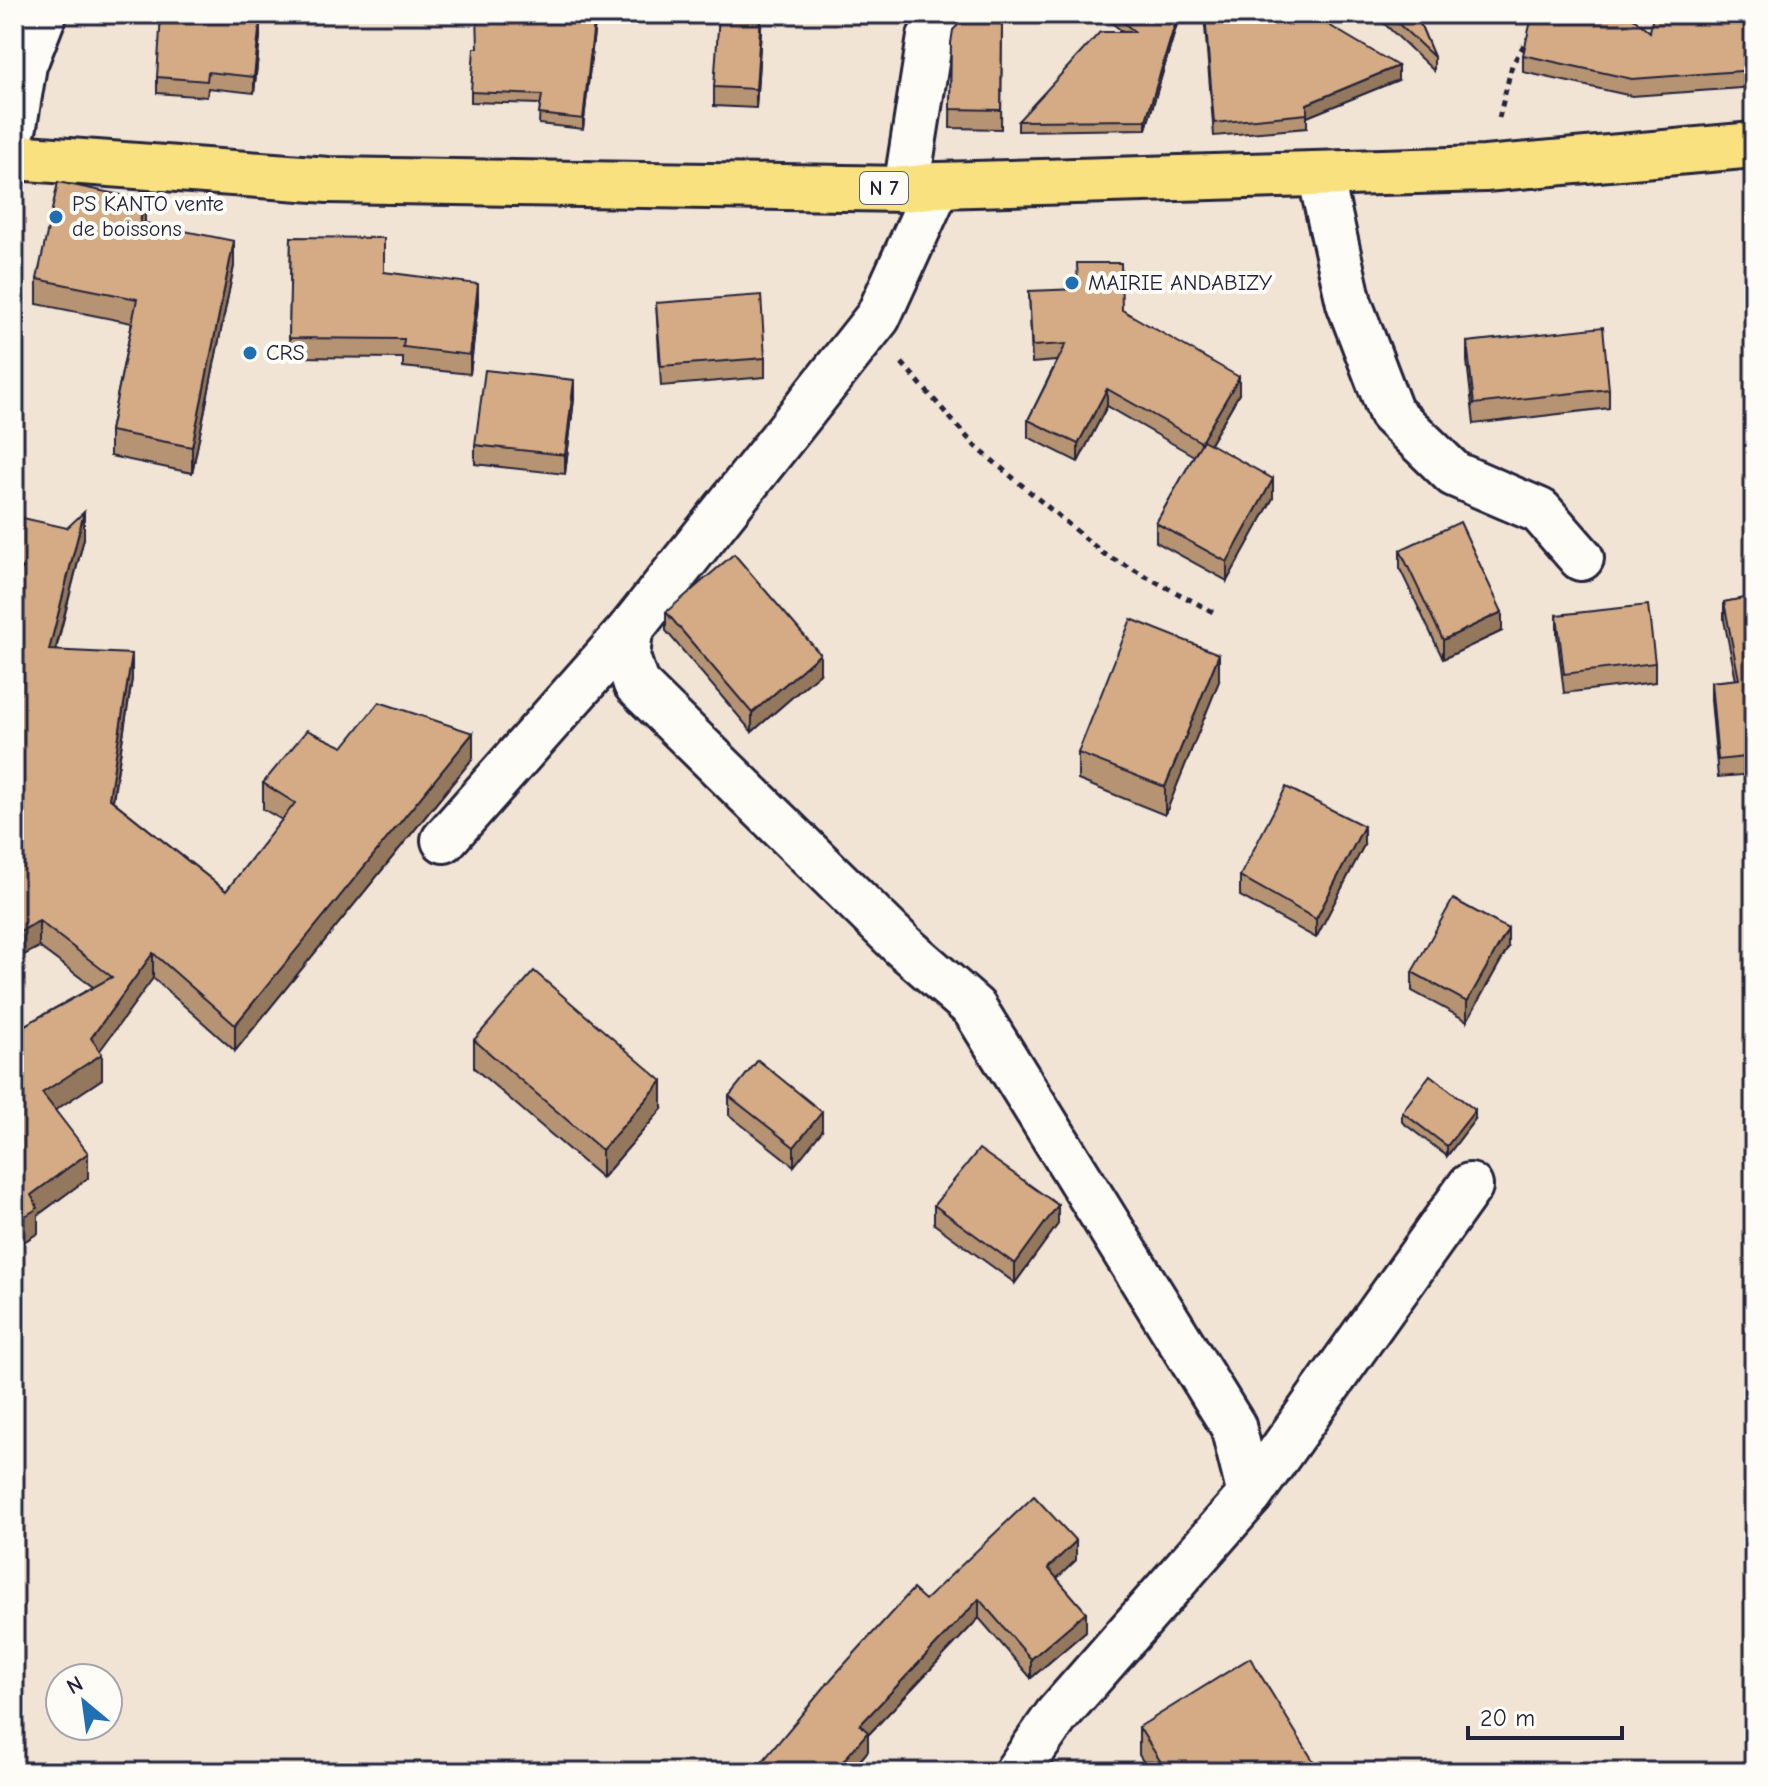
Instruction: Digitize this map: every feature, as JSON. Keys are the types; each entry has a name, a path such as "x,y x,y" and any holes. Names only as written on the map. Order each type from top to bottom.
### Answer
{"main road":[{"name":"N 7","path":"14,157 328,180 922,187 1485,169 1754,145"}],"street":[{"path":"14,126 24,65 44,14"},
{"path":"444,840 630,630 878,317 922,187 930,37 952,14"},
{"path":"1320,174 1349,303 1391,413 1454,474 1540,511 1581,558"},
{"path":"630,630 627,657 636,684 903,946 974,1008 1233,1426 1250,1495"},
{"path":"1017,1772 1057,1715 1250,1495 1470,1186"}],"path":[{"path":"1485,169 1512,65 1531,33"},
{"path":"870,326 975,446 1057,515 1104,554 1215,613"}],"building":[{"path":"161,14 260,21 254,77 208,72 207,81 157,77"},
{"path":"477,14 595,14 583,119 539,114 542,95 471,92 474,48 478,48"},
{"path":"719,14 761,14 756,89 714,87"},
{"path":"1113,14 1178,14 1146,120 1018,121 1100,32 1135,32"},
{"path":"1205,14 1250,18 1256,14 1310,14 1398,66 1307,104 1307,114 1214,123"},
{"path":"1388,14 1416,14 1434,57"},
{"path":"1540,14 1629,14 1650,32 1653,14 1754,14 1754,70 1632,79 1523,55 1530,25"},
{"path":"961,22 1002,22 1001,110 950,109 951,43 953,30"},
{"path":"58,182 145,200 140,222 234,241 192,447 110,431 137,299 37,279"},
{"path":"291,237 384,238 384,272 478,284 470,355 403,347 404,339 289,338"},
{"path":"1077,263 1121,263 1122,310 1239,377 1201,442 1107,389 1078,444 1028,420 1066,344 1032,346 1029,291 1078,289"},
{"path":"761,295 765,358 661,366 656,303"},
{"path":"1603,327 1609,389 1474,404 1467,342"},
{"path":"485,370 574,380 565,455 475,445"},
{"path":"1203,440 1273,479 1227,562 1156,523"},
{"path":"84,512 49,650 132,654 109,798 226,891 295,803 263,783 307,730 343,747 379,702 473,733 235,1025 153,953 91,1038 102,1054 42,1093 88,1153 31,1195 38,1208 14,1223 14,1031 112,977 39,921 14,935 14,576 23,568 14,565 14,516 67,528"},
{"path":"1460,522 1502,612 1443,640 1400,550"},
{"path":"734,554 820,654 752,713 666,612"},
{"path":"1754,596 1754,756 1718,760 1711,682 1739,679 1724,602"},
{"path":"1648,605 1655,663 1564,674 1557,615"},
{"path":"1131,619 1219,654 1165,787 1078,753"},
{"path":"1286,787 1364,826 1316,919 1240,876"},
{"path":"1453,899 1508,929 1467,1002 1412,972"},
{"path":"534,971 662,1081 602,1150 474,1040"},
{"path":"758,1060 822,1112 794,1147 729,1096"},
{"path":"1430,1075 1475,1110 1447,1146 1402,1112"},
{"path":"979,1149 1058,1205 1015,1264 934,1205"},
{"path":"1034,1496 1076,1541 1048,1568 1086,1612 1031,1659 979,1599 860,1725 868,1732 834,1772 762,1772 757,1768 832,1678 913,1589 925,1600"},
{"path":"1250,1658 1320,1772 1167,1772 1139,1727"}],"place":[{"name":"PS KANTO vente de boissons","path":"56,217"},
{"name":"MAIRIE ANDABIZY","path":"1072,283"},
{"name":"CRS","path":"250,353"}]}
